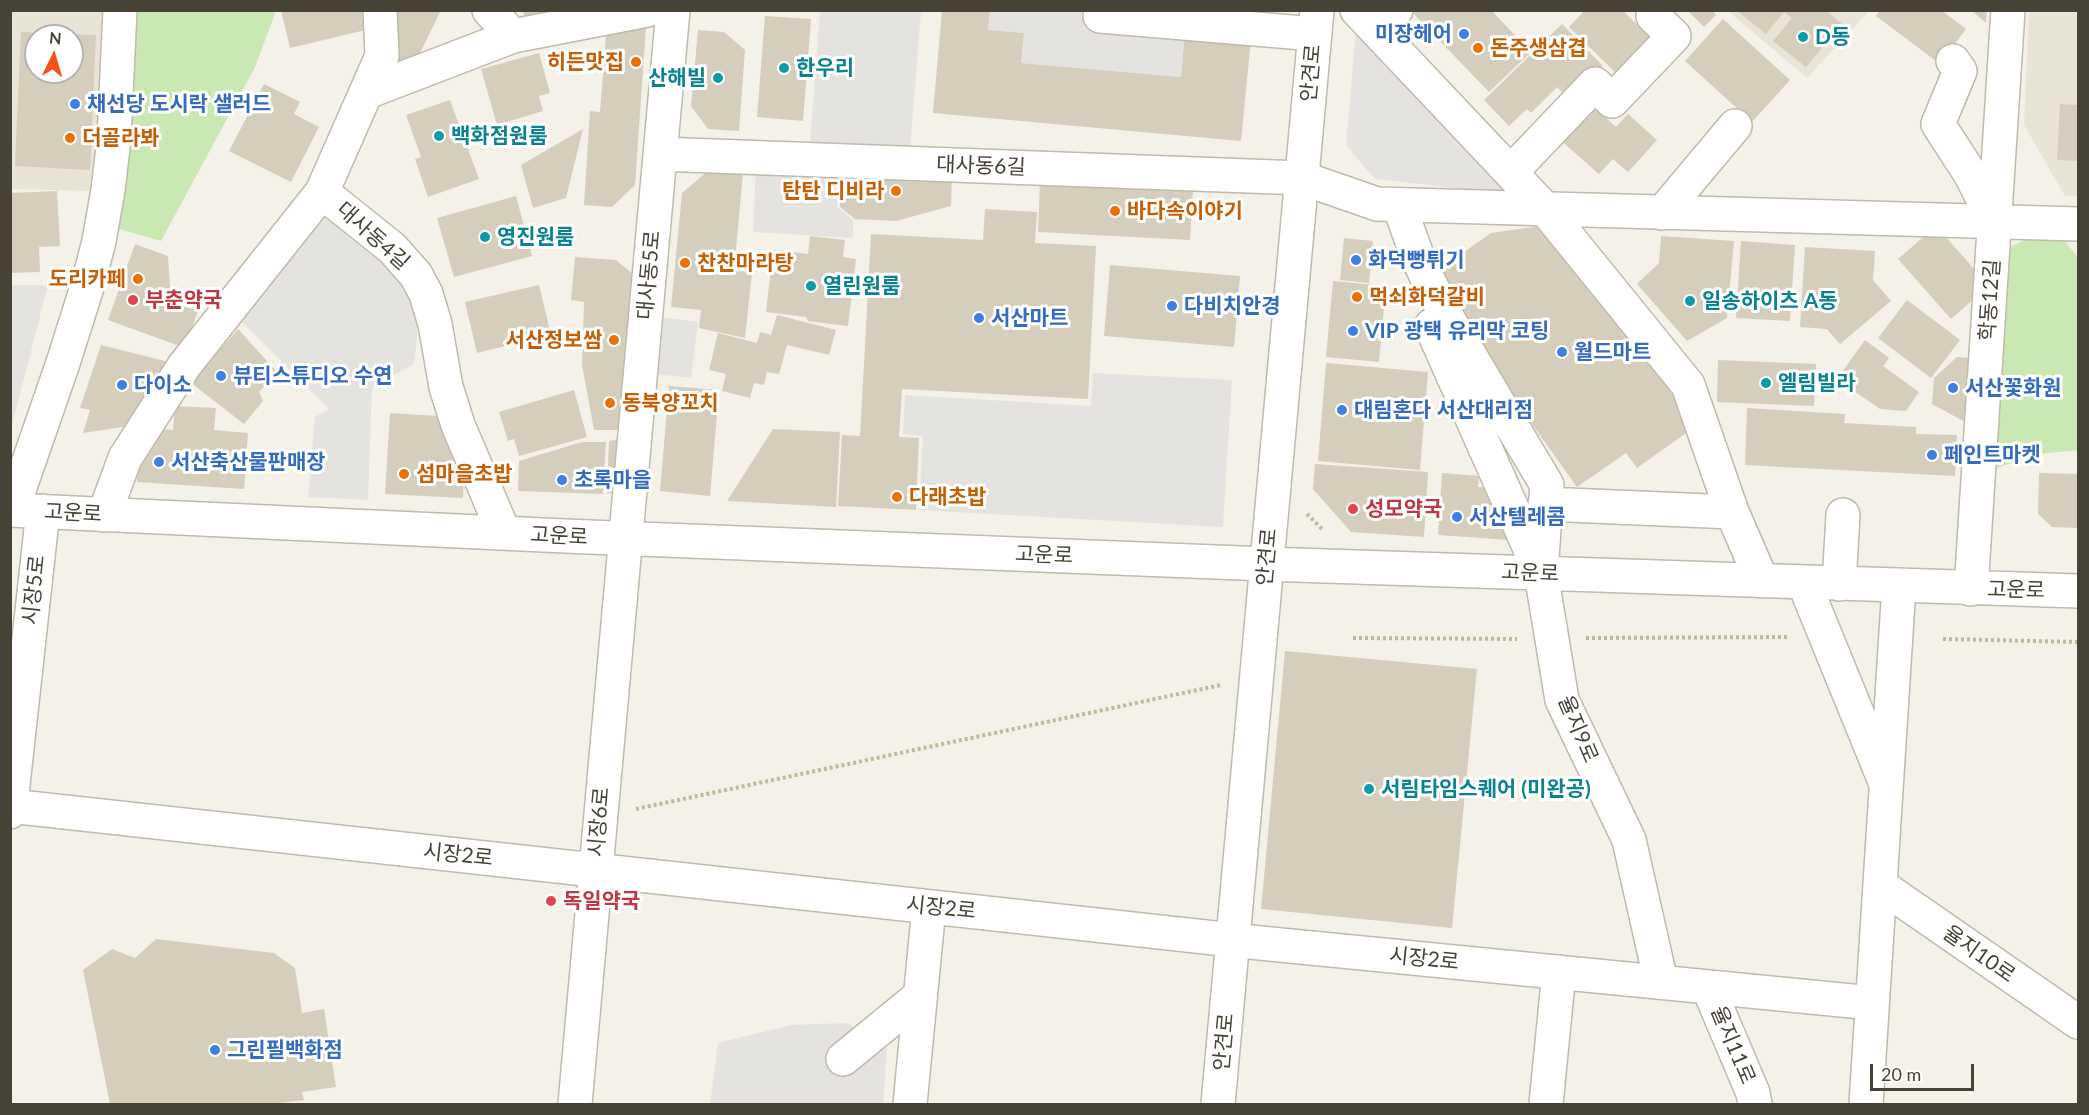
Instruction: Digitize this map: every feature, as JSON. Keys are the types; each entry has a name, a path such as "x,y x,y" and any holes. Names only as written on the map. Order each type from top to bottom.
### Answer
{"street":[{"name":"시장5로","path":"10,812 22,510 99,241 114,140 120,10"},
{"name":"대사동4길","path":"380,10 382,56 322,192 387,243 416,275 426,294 435,324 446,387 455,416 504,533"},
{"path":"489,10 513,36"},
{"path":"367,92 513,36 647,10"},
{"name":"대사동5로","path":"625,539 673,10"},
{"name":"학동12길","path":"1971,589 2008,10"},
{"path":"1100,16 1316,22"},
{"path":"1510,172 1595,84 1612,101 1674,36 1653,16"},
{"path":"1376,17 1510,172 1546,210 1688,385 1732,512 1762,581"},
{"name":"안견로","path":"1218,1104 1316,22"},
{"path":"1953,62 1960,71 1938,124 1971,175 1995,222"},
{"path":"1662,213 1735,126"},
{"name":"대사동6길","path":"660,154 1302,178 1388,205 2078,225"},
{"path":"104,514 125,458 184,366 322,192"},
{"path":"1388,205 1444,312 1546,485 1541,573"},
{"path":"1388,205 1541,573"},
{"path":"1545,504 1732,512"},
{"name":"고운로","path":"22,510 625,539 1266,564 2079,591"},
{"path":"1839,584 1843,515"},
{"name":"시장6로","path":"574,1104 625,539"},
{"name":"율지9로","path":"1541,573 1563,700 1629,840 1661,982"},
{"path":"1804,583 1887,786"},
{"path":"1866,1104 1899,586"},
{"name":"시장2로","path":"11,806 1233,940 1872,1003"},
{"name":"율지10로","path":"1880,885 2079,1022"},
{"path":"910,1104 928,907"},
{"path":"1546,1104 1559,972"},
{"name":"율지11로","path":"1708,987 1753,1094 1755,1104"},
{"path":"843,1059 920,996"}],"path":[{"path":"1583,638 1798,637"},
{"path":"1353,638 1520,639"},
{"path":"1943,639 2079,642"},
{"path":"600,816 1256,678"}],"shaded area":[{"path":"11,11 106,11 92,191 11,189"},
{"path":"820,11 921,11 910,150 810,144"},
{"path":"990,11 1183,11 1185,32 1181,77 1021,63 1024,33 988,30"},
{"path":"1728,11 1869,11 1807,78"},
{"path":"2029,11 2078,11 2078,196 2065,196 2024,125"},
{"path":"1356,29 1511,194 1375,179 1346,145"},
{"path":"756,166 839,170 837,207 853,220 853,238 753,232"},
{"path":"325,215 372,248 408,290 419,318 414,364 372,387 368,500 308,497 315,417 329,409 238,318"},
{"path":"48,285 11,429 10,286"},
{"path":"661,317 698,322 691,378 655,374"},
{"path":"1093,373 1232,380 1223,527 919,510 923,436 903,434 905,395 1091,406"},
{"path":"847,1023 887,1048 883,1104 710,1104 718,1043 791,1025"}],"green space":[{"path":"134,11 276,11 255,67 161,241 119,229"},
{"path":"2034,236 2064,240 2078,258 2078,450 2037,454 1994,469 2010,247"}],"building":[{"path":"281,10 370,10 374,28 290,48"},
{"path":"387,10 441,10 410,74 391,64"},
{"path":"523,10 559,10 525,19"},
{"path":"942,10 990,10 988,30 1024,33 1021,63 1181,77 1185,32 1251,39 1241,141 933,113"},
{"path":"1410,10 1491,10 1531,52 1489,92"},
{"path":"1585,10 1622,10 1653,40 1618,75 1569,27"},
{"path":"1687,10 1712,10 1716,15 1704,27"},
{"name":"D동","path":"1736,10 1825,10 1842,24 1806,67 1773,41 1792,18 1784,12 1766,34"},
{"path":"1880,10 1941,10 1966,29 1940,64 1876,16"},
{"path":"1971,10 1987,10 1986,23"},
{"name":"한우리","path":"765,16 811,19 803,121 757,117"},
{"path":"1723,19 1790,80 1752,122 1685,61"},
{"path":"607,24 646,27 635,185 612,207 584,205 590,111 600,112"},
{"path":"1562,24 1603,66 1569,99 1557,87 1531,113 1527,109 1509,126 1484,100"},
{"name":"산해빌","path":"698,30 724,32 745,50 739,131 708,129 691,106"},
{"path":"21,32 24,32 24,84 84,84 84,34 96,35 90,170 15,166"},
{"path":"539,53 550,93 539,96 543,111 497,125 481,69"},
{"path":"264,84 300,102 294,114 319,127 291,182 229,151"},
{"name":"백화점원룸","path":"450,100 479,179 428,197 415,159 421,157 406,115"},
{"path":"1589,103 1616,127 1628,114 1657,140 1628,172 1613,159 1599,174 1558,138"},
{"path":"2060,104 2078,105 2078,161 2057,160"},
{"path":"583,129 566,198 533,208 521,165"},
{"path":"709,170 743,173 734,271 752,272 745,338 699,328 701,310 671,307 682,193"},
{"name":"탄탄 디비라","path":"841,171 952,175 951,206 896,221 855,219 840,207"},
{"name":"바다속이야기","path":"1040,182 1193,190 1190,240 1038,232"},
{"path":"57,191 60,246 39,247 40,272 10,273 10,193"},
{"name":"영진원룸","path":"516,196 532,256 454,277 437,218"},
{"name":"서산마트","path":"985,209 1037,212 1035,243 1096,246 1088,399 902,389 899,437 919,438 916,510 838,506 842,435 860,436 871,234 983,240"},
{"path":"1548,225 1696,426 1637,468 1626,453 1577,487 1436,290 1449,281 1440,269 1491,233"},
{"path":"1936,226 1975,270 1977,296 1951,319 1898,259"},
{"name":"열린원룸","path":"810,236 845,240 843,257 856,259 848,326 808,321 806,317 766,312 773,250 808,254"},
{"name":"일송하이츠 A동","path":"1661,236 1734,241 1727,318 1687,341 1637,284 1659,263"},
{"path":"1344,238 1373,241 1369,283 1340,280"},
{"path":"1741,241 1795,245 1790,321 1736,318"},
{"path":"135,244 168,256 171,302 198,311 185,348 108,320"},
{"path":"1805,247 1875,251 1873,280 1891,301 1840,344 1827,329 1800,327"},
{"path":"575,257 616,260 635,276 621,430 594,430 582,365 584,302 571,300"},
{"name":"다비치안경","path":"1110,265 1240,276 1234,347 1104,336"},
{"path":"1333,281 1386,286 1379,362 1326,357"},
{"path":"539,285 551,335 477,353 465,302"},
{"path":"1907,300 1960,340 1931,378 1878,338"},
{"path":"777,315 836,330 829,355 787,345 779,374 767,372 764,385 754,383 750,398 722,391 726,374 709,370 718,333 757,343 760,332 771,335"},
{"path":"238,329 277,372 259,392 263,401 244,424 191,383"},
{"path":"1865,340 1889,358 1883,366 1919,392 1906,411 1880,409 1837,379"},
{"name":"다이소","path":"101,345 169,362 136,425 83,433 90,410 80,408"},
{"path":"1957,357 1970,358 1965,422 1932,404 1934,378"},
{"name":"엘림빌라","path":"1718,360 1816,364 1814,406 1717,402"},
{"path":"1326,363 1428,372 1420,470 1318,461"},
{"path":"669,386 719,390 710,496 660,491"},
{"path":"574,390 587,437 519,456 514,439 508,441 499,412"},
{"path":"175,406 216,408 214,430 248,433 244,489 137,482 138,458 153,428 173,430"},
{"path":"1747,408 1845,414 1844,423 1916,427 1916,434 1957,435 1955,476 1745,465"},
{"path":"390,413 455,417 464,474 463,498 385,494"},
{"path":"773,429 840,432 836,507 727,501"},
{"path":"624,438 614,493 607,493 609,441"},
{"path":"582,442 606,442 603,494 518,491 519,461"},
{"path":"1315,464 1428,472 1424,537 1351,532 1313,489"},
{"path":"1442,473 1479,476 1478,487 1494,488 1509,540 1438,535"},
{"path":"2039,473 2078,474 2078,528 2052,527 2038,514"},
{"name":"서림타임스퀘어 (미완공)","path":"1285,651 1477,669 1452,928 1261,909"},
{"name":"그린필백화점","path":"156,939 274,953 295,968 302,1013 324,1009 336,1087 302,1092 304,1100 271,1104 110,1104 83,970 112,949 135,958"}],"place":[{"name":"미장헤어","path":"1464,34"},
{"name":"D동","path":"1803,37"},
{"name":"돈주생삼겹","path":"1478,48"},
{"name":"히든맛집","path":"636,62"},
{"name":"한우리","path":"784,68"},
{"name":"산해빌","path":"718,78"},
{"name":"채선당 도시락 샐러드","path":"75,104"},
{"name":"백화점원룸","path":"439,136"},
{"name":"더골라봐","path":"70,138"},
{"name":"탄탄 디비라","path":"896,191"},
{"name":"바다속이야기","path":"1115,211"},
{"name":"영진원룸","path":"485,237"},
{"name":"화덕뻥튀기","path":"1356,260"},
{"name":"찬찬마라탕","path":"685,263"},
{"name":"도리카페","path":"138,279"},
{"name":"열린원룸","path":"811,286"},
{"name":"먹쇠화덕갈비","path":"1357,297"},
{"name":"부춘약국","path":"133,300"},
{"name":"일송하이츠 A동","path":"1690,301"},
{"name":"다비치안경","path":"1172,306"},
{"name":"서산마트","path":"979,318"},
{"name":"VIP 광택 유리막 코팅","path":"1353,331"},
{"name":"서산정보쌈","path":"614,340"},
{"name":"월드마트","path":"1562,352"},
{"name":"뷰티스튜디오 수연","path":"221,376"},
{"name":"엘림빌라","path":"1766,383"},
{"name":"다이소","path":"122,385"},
{"name":"서산꽃화원","path":"1953,388"},
{"name":"동북양꼬치","path":"610,403"},
{"name":"대림혼다 서산대리점","path":"1342,410"},
{"name":"페인트마켓","path":"1932,455"},
{"name":"서산축산물판매장","path":"159,462"},
{"name":"섬마을초밥","path":"404,474"},
{"name":"초록마을","path":"562,480"},
{"name":"다래초밥","path":"897,497"},
{"name":"성모약국","path":"1353,509"},
{"name":"서산텔레콤","path":"1457,517"},
{"name":"서림타임스퀘어 (미완공)","path":"1369,789"},
{"name":"독일약국","path":"551,901"},
{"name":"그린필백화점","path":"215,1050"}]}
